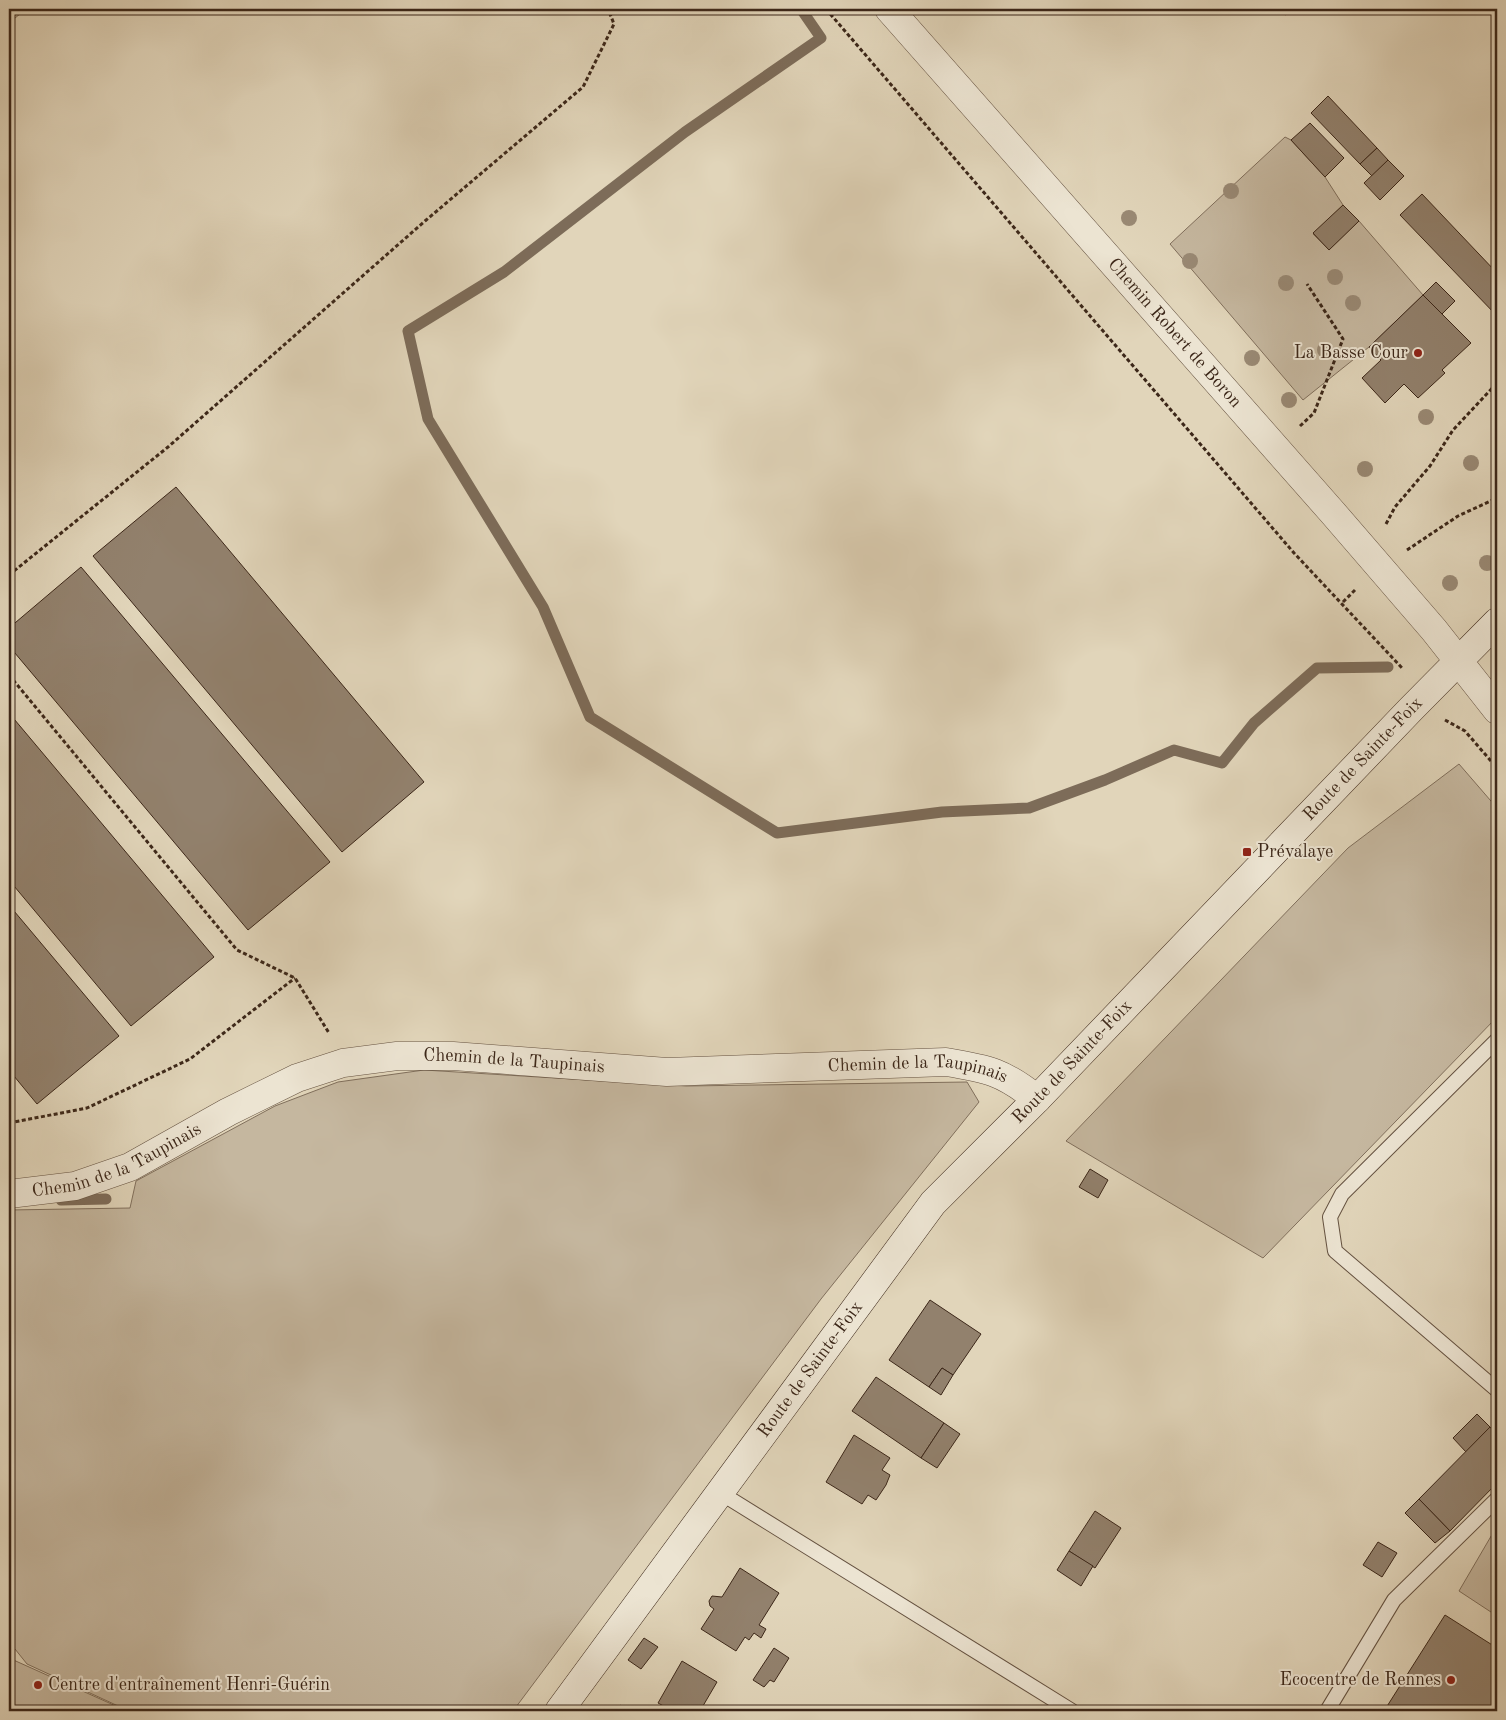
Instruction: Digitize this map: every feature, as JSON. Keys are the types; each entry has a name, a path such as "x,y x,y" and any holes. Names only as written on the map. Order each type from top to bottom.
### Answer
{"street":[{"name":"Chemin Robert de Boron","path":"889,9 1371,557 1459,661 1497,710"},
{"name":"Route de Sainte-Foix","path":"559,1711 933,1203 1037,1099 1497,622"},
{"name":"Chemin de la Taupinais","path":"9,1194 75,1186 130,1167 228,1112 298,1078 343,1063 397,1056 453,1056 667,1072 946,1062 984,1068 1013,1080 1037,1099"}],"lane":[{"path":"1497,1040 1342,1194 1330,1217 1335,1251 1497,1390"},
{"path":"719,1492 1072,1711"},
{"path":"1327,1711 1394,1600 1497,1499"}],"path":[{"path":"9,575 168,446 418,227 583,87 614,24 608,9"},
{"path":"826,9 1294,553 1343,602 1425,695 1437,716 1466,731 1497,768"},
{"path":"1276,448 1314,413 1343,339 1307,284"},
{"path":"1371,557 1394,507 1430,466 1453,430 1497,383"},
{"path":"1402,552 1410,549 1458,516 1497,498"},
{"path":"9,675 237,950 295,978 323,1021 343,1063"},
{"path":"9,1123 87,1108 190,1059 295,978"}],"shaded area":[{"path":"9,9 26,9 9,23"},
{"name":"La Basse Cour","path":"1285,137 1291,140 1325,177 1343,205 1313,234 1329,250 1359,221 1423,295 1369,347 1303,400 1170,244"},
{"path":"1459,764 1497,808 1497,1017 1263,1258 1066,1141 1348,848"},
{"path":"424,1070 686,1086 967,1082 979,1102 821,1299 513,1711 129,1711 27,1664 15,1649 9,1647 9,1210 130,1208 136,1181 275,1106 338,1082"},
{"path":"1497,1526 1497,1616 1459,1591"},
{"name":"Centre d'entraînement Henri-Guérin","path":"9,1658 127,1711 9,1711"}],"building":[{"path":"1279,9 1293,9 1285,15"},
{"path":"1328,96 1377,148 1360,164 1311,113"},
{"path":"1310,123 1344,158 1325,177 1291,140"},
{"path":"1377,148 1388,160 1372,176 1360,164"},
{"path":"1388,160 1404,176 1380,200 1364,183"},
{"path":"1422,194 1497,273 1497,316 1400,215"},
{"path":"1343,205 1359,221 1329,250 1313,233"},
{"path":"1436,282 1455,301 1442,314 1423,295"},
{"name":"La Basse Cour","path":"1423,295 1471,343 1442,370 1445,373 1418,398 1404,384 1385,403 1362,378 1381,360 1369,347"},
{"path":"176,487 424,782 342,852 93,556"},
{"path":"81,567 330,862 248,930 9,646 9,628"},
{"path":"9,713 214,957 131,1026 9,880"},
{"path":"9,905 119,1036 37,1104 9,1070"},
{"path":"1090,1169 1108,1180 1098,1198 1079,1187"},
{"path":"930,1300 981,1334 953,1375 942,1368 929,1387 889,1360"},
{"path":"942,1368 953,1375 941,1395 929,1387"},
{"path":"876,1377 944,1423 921,1458 852,1411"},
{"path":"1477,1414 1490,1427 1466,1452 1453,1438"},
{"path":"944,1423 960,1434 937,1468 921,1458"},
{"path":"1490,1427 1497,1435 1497,1483 1450,1531 1419,1499"},
{"path":"854,1435 890,1458 882,1470 890,1475 886,1485 876,1500 868,1495 862,1504 826,1482"},
{"path":"1419,1499 1450,1531 1435,1543 1405,1513"},
{"path":"1095,1511 1121,1528 1095,1568 1069,1551"},
{"path":"1378,1542 1397,1553 1382,1577 1363,1565"},
{"path":"1069,1551 1093,1566 1081,1586 1057,1570"},
{"path":"740,1568 779,1593 759,1625 766,1629 761,1638 754,1633 749,1640 745,1637 736,1651 701,1629 714,1609 710,1606 709,1601 712,1596 722,1597"},
{"name":"Ecocentre de Rennes","path":"1445,1615 1497,1648 1497,1711 1384,1711"},
{"path":"644,1638 658,1647 641,1669 628,1660"},
{"path":"774,1648 789,1658 774,1682 770,1680 764,1687 753,1680"},
{"path":"682,1661 717,1682 700,1711 673,1711 658,1703"},
{"path":"620,1705 628,1711 615,1711"}],"waterway":[{"path":"801,9 821,38 685,132 504,272 408,331 428,419 543,607 590,717 777,833 942,812 1029,808 1105,780 1174,750 1222,763 1254,723 1317,668 1388,667"},
{"path":"61,1200 106,1199"}],"place":[{"name":"La Basse Cour","path":"1418,353"},
{"name":"Prévalaye","path":"1247,852"},
{"name":"Ecocentre de Rennes","path":"1451,1680"},
{"name":"Centre d'entraînement Henri-Guérin","path":"38,1685"}]}
